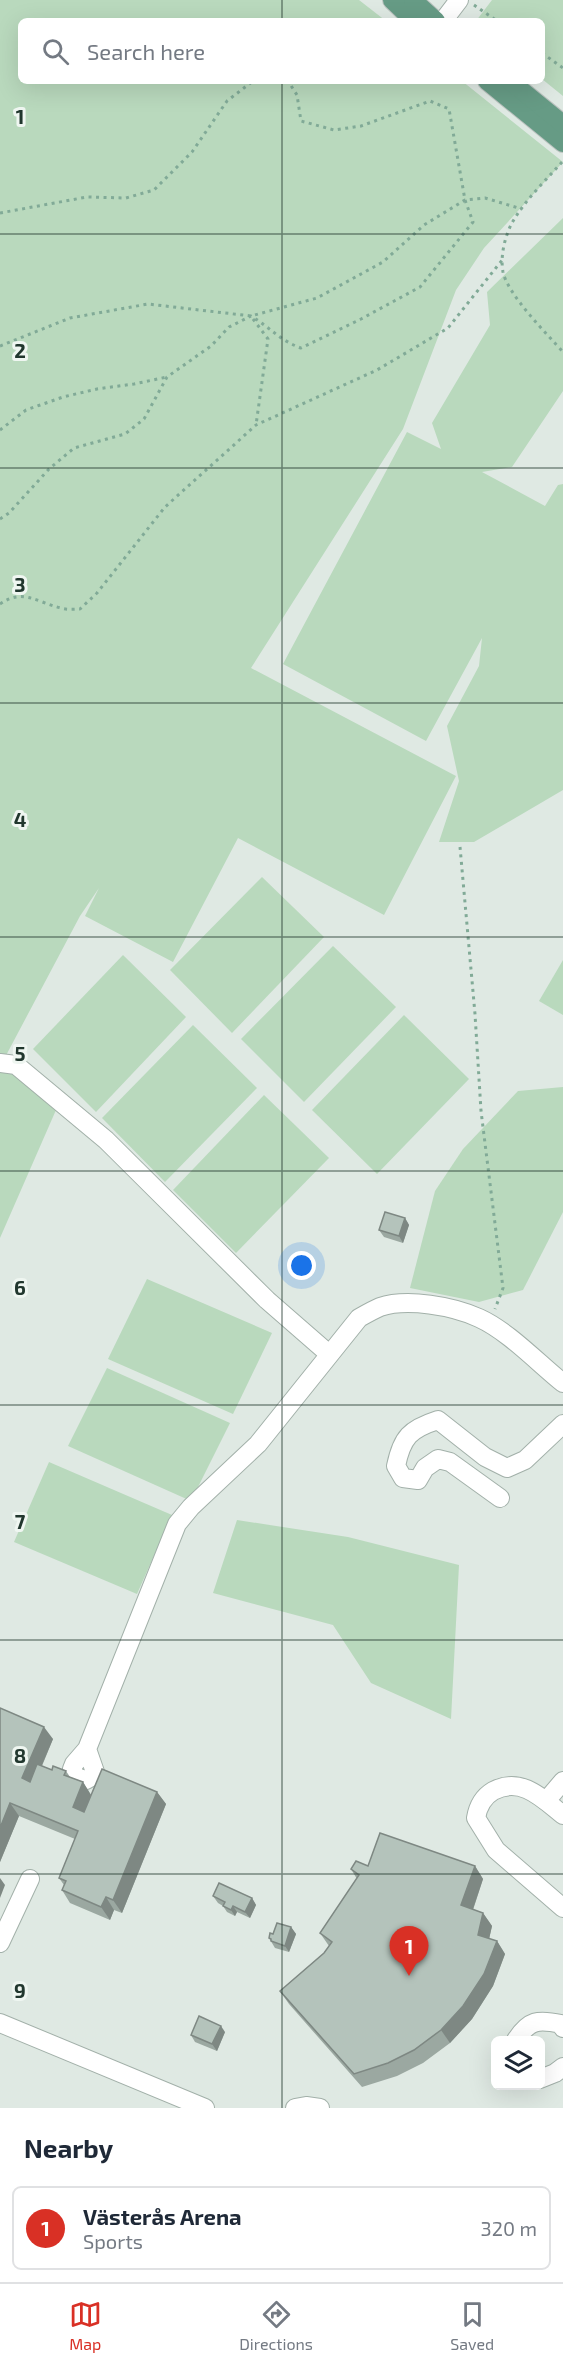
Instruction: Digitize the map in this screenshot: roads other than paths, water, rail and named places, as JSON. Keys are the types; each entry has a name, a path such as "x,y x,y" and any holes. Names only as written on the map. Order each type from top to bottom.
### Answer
{"main road":[{"path":"392,0 411,18"},
{"path":"413,0 433,18"},
{"path":"491,84 563,143"},
{"path":"514,84 563,124"}],"street":[{"path":"445,18 459,0"},
{"path":"0,1063 16,1065 90,1126 267,1300 329,1354"},
{"path":"87,1749 177,1524 190,1507 258,1444 359,1318 381,1307 410,1303 434,1305 479,1318 563,1383"},
{"path":"500,1498 450,1462 438,1459 425,1468 418,1480 403,1478 396,1466 400,1448 417,1427 438,1420 485,1457 507,1468 525,1460 563,1424"},
{"path":"546,1801 563,1781"},
{"path":"563,1815 529,1789 517,1785 505,1786 485,1797 477,1809 476,1818 496,1850 563,1908"},
{"path":"0,1943 30,1879"},
{"path":"519,2036 534,2022 543,2020 562,2025"},
{"path":"0,2023 184,2101 206,2108"},
{"path":"545,2077 563,2067"},
{"path":"295,2108 306,2106 320,2108"}],"place":[{"name":"Västerås Arena","path":"409,1976"}]}
